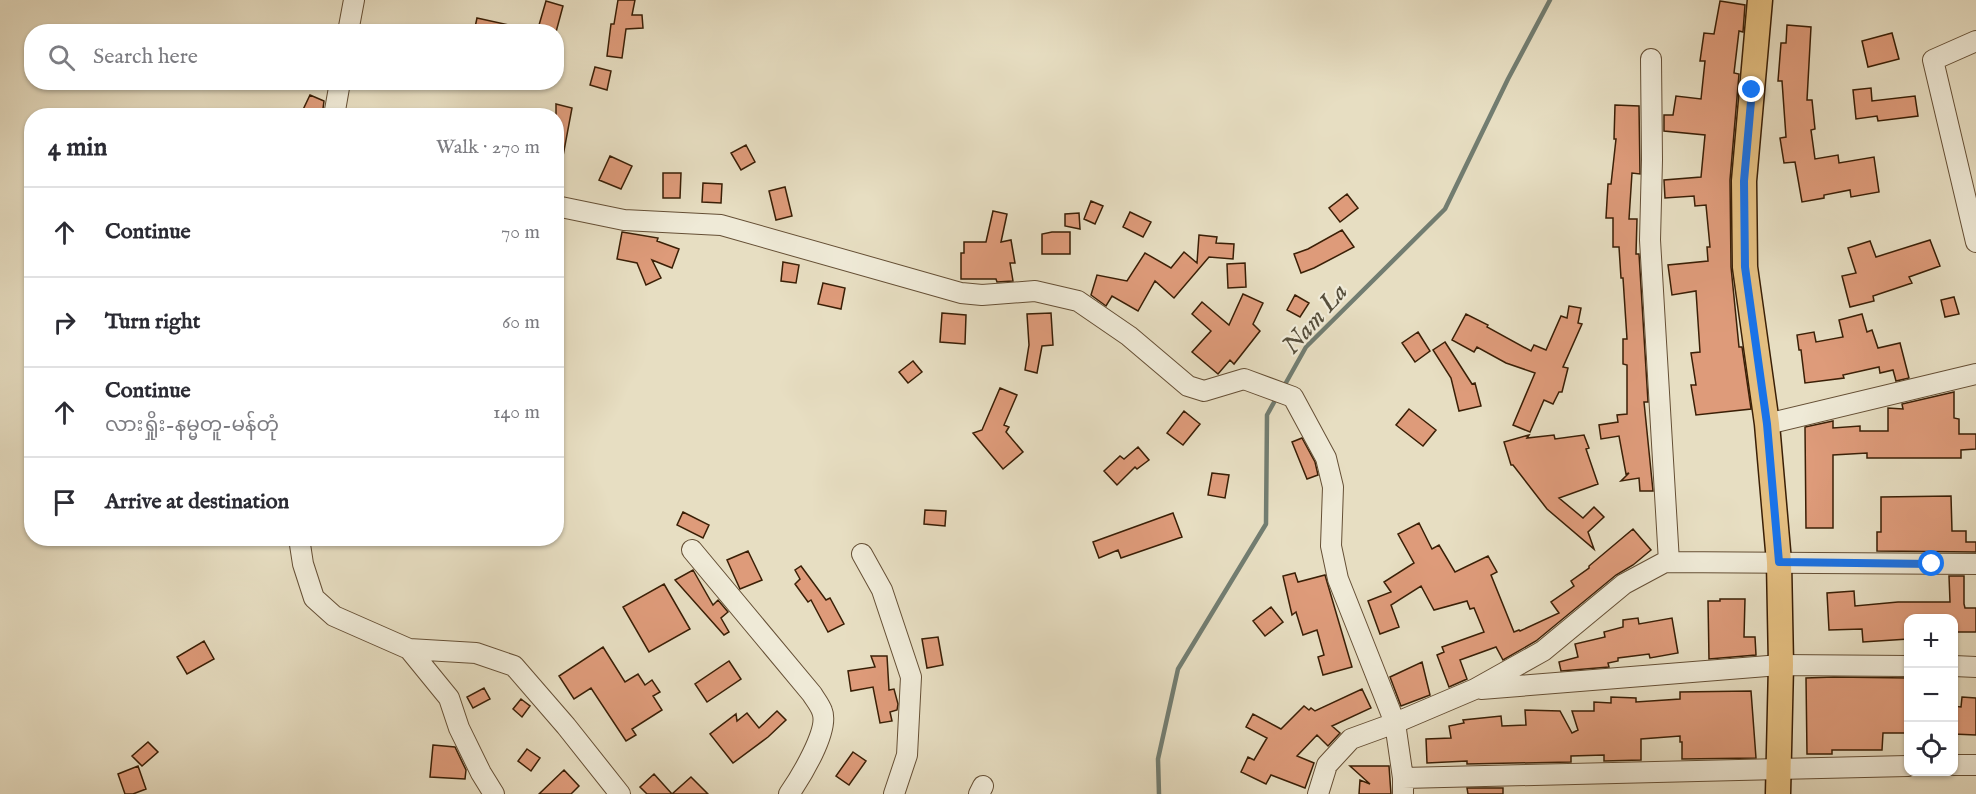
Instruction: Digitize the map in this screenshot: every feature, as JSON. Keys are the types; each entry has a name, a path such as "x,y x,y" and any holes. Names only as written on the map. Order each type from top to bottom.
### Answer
{"main road":[{"path":"1760,0 1744,181 1745,267 1767,424 1779,562 1781,665 1778,794"}],"street":[{"path":"350,24 354,0"},
{"path":"1976,41 1933,60 1976,237"},
{"path":"1651,59 1650,240 1669,562"},
{"path":"335,108 339,90"},
{"path":"564,208 624,219 721,225 961,293 982,295 1035,291 1078,302 1129,336 1188,386 1204,391 1244,379 1293,397 1326,458 1333,487 1331,546 1338,579 1395,723 1403,786 1778,769 1904,766"},
{"path":"1767,424 1976,374"},
{"path":"300,546 303,564 314,598 334,616 409,649 476,653 514,666 620,794"},
{"path":"692,550 812,694 823,712 820,737 800,779 789,794"},
{"path":"862,555 882,590 911,677 907,755 894,794"},
{"path":"1318,794 1327,765 1351,739 1475,689 1543,651 1624,584 1665,562 1976,564"},
{"path":"409,649 449,698 459,728 494,794"},
{"path":"1475,689 1781,665 1904,666"},
{"path":"1958,666 1976,667"},
{"path":"1958,765 1976,765"}],"building":[{"path":"618,0 635,0 632,15 642,15 643,28 626,29 622,58 607,56 611,24 614,24"},
{"path":"546,1 563,6 558,24 539,24"},
{"path":"1720,1 1745,5 1743,32 1739,31 1734,73 1739,74 1730,180 1731,267 1739,347 1742,347 1751,409 1696,415 1691,385 1696,385 1691,353 1700,352 1696,291 1672,295 1668,265 1708,261 1707,247 1710,247 1706,205 1695,206 1694,196 1665,198 1664,180 1701,177 1705,135 1664,131 1664,115 1673,115 1676,96 1701,99 1705,61 1700,61 1704,33 1714,34"},
{"path":"477,18 504,24 476,24"},
{"path":"1787,25 1811,27 1807,100 1812,100 1815,129 1811,130 1815,159 1838,155 1839,163 1874,157 1879,192 1851,197 1850,190 1802,202 1795,162 1784,163 1780,138 1786,137 1782,81 1778,81 1781,43 1786,43"},
{"path":"1892,33 1899,59 1868,67 1862,41"},
{"path":"595,67 611,71 607,90 590,85"},
{"path":"1871,88 1872,101 1915,96 1918,116 1878,121 1877,116 1856,119 1853,90"},
{"path":"310,95 324,101 323,108 304,108"},
{"path":"556,104 572,108 564,151 564,108 556,108"},
{"path":"1615,105 1639,106 1640,174 1632,173 1629,219 1637,219 1636,254 1639,254 1648,402 1644,402 1653,491 1640,491 1639,478 1621,481 1629,473 1626,474 1619,436 1601,439 1599,425 1618,422 1617,415 1627,414 1627,365 1623,364 1623,339 1627,339 1623,278 1621,278 1619,247 1613,247 1613,218 1606,218 1608,184 1611,184 1616,139 1614,139"},
{"path":"746,145 755,162 741,170 731,153"},
{"path":"610,156 632,166 621,189 599,180"},
{"path":"663,173 681,173 680,198 663,198"},
{"path":"703,183 722,184 721,203 702,202"},
{"path":"785,187 792,216 776,220 769,191"},
{"path":"1347,194 1358,208 1340,222 1329,208"},
{"path":"1091,201 1103,206 1095,224 1084,219"},
{"path":"993,211 1007,214 1001,242 1011,240 1015,263 1010,263 1013,281 961,279 961,253 964,253 964,242 986,242"},
{"path":"1130,212 1151,222 1143,237 1123,227"},
{"path":"1079,213 1080,229 1065,226 1065,214"},
{"path":"1342,230 1354,247 1301,273 1294,254"},
{"path":"622,232 658,238 657,241 679,249 672,268 652,260 661,278 646,285 637,263 617,259"},
{"path":"1070,232 1070,254 1042,254 1042,234"},
{"path":"1199,235 1217,237 1216,243 1234,244 1233,259 1209,257 1174,298 1155,281 1138,311 1112,296 1106,306 1091,295 1097,275 1127,281 1145,253 1171,268 1184,252 1197,263"},
{"path":"1930,240 1940,266 1909,277 1912,283 1873,296 1874,301 1850,307 1842,276 1856,273 1848,248 1870,241 1876,257"},
{"path":"783,262 799,265 796,283 781,281"},
{"path":"1245,263 1246,287 1228,288 1227,264"},
{"path":"823,283 845,288 841,309 818,304"},
{"path":"1243,294 1263,303 1253,324 1260,331 1234,364 1230,360 1218,374 1192,352 1211,331 1192,314 1202,302 1229,325"},
{"path":"1295,295 1309,303 1300,317 1287,310"},
{"path":"1954,297 1959,314 1945,317 1941,300"},
{"path":"1569,306 1581,308 1578,323 1582,324 1563,367 1568,368 1562,392 1559,392 1553,404 1544,400 1530,432 1513,425 1535,373 1506,363 1477,347 1474,352 1452,340 1466,314 1531,351 1534,345 1546,350 1561,316 1567,318"},
{"path":"942,313 966,315 965,344 940,342"},
{"path":"1051,313 1053,345 1042,346 1037,373 1025,370 1029,345 1027,314"},
{"path":"1862,314 1867,332 1872,330 1878,348 1900,343 1909,378 1896,381 1893,370 1880,373 1879,367 1843,375 1844,378 1805,383 1797,335 1814,332 1816,342 1843,337 1839,320"},
{"path":"1418,332 1430,351 1415,362 1402,343"},
{"path":"1445,342 1472,384 1475,383 1481,406 1459,411 1451,378 1433,350"},
{"path":"913,361 922,372 908,383 899,372"},
{"path":"1000,388 1017,395 1004,425 1009,427 1006,432 1023,452 1003,469 973,433 982,430"},
{"path":"1954,392 1954,418 1959,419 1959,434 1976,434 1976,449 1961,450 1961,458 1867,458 1867,453 1833,455 1833,528 1806,528 1805,427 1833,421 1833,428 1860,426 1860,431 1888,431 1888,408 1903,409 1902,404"},
{"path":"1409,409 1436,430 1423,446 1396,425"},
{"path":"1184,411 1200,424 1183,445 1167,433"},
{"path":"1529,435 1527,438 1554,435 1555,439 1584,435 1589,448 1586,449 1598,484 1559,498 1583,518 1594,507 1604,517 1588,532 1594,549 1547,509 1511,465 1504,442"},
{"path":"1302,438 1315,462 1318,475 1307,479 1292,442"},
{"path":"1138,447 1149,460 1137,469 1135,467 1117,485 1104,471 1120,456 1124,459"},
{"path":"1212,473 1229,475 1225,498 1208,495"},
{"path":"1951,496 1952,531 1966,531 1966,542 1976,542 1976,552 1877,551 1877,532 1881,532 1881,497"},
{"path":"925,510 946,511 945,526 924,524"},
{"path":"683,512 709,525 703,538 677,525"},
{"path":"1173,513 1182,537 1121,558 1118,550 1099,558 1093,542"},
{"path":"1419,523 1432,549 1439,545 1455,572 1488,556 1497,572 1491,575 1514,632 1559,613 1551,602 1574,586 1571,581 1633,529 1651,550 1616,575 1536,641 1503,660 1496,647 1460,660 1467,679 1449,687 1437,655 1444,652 1442,647 1484,632 1474,608 1470,609 1467,601 1434,610 1421,586 1391,605 1399,627 1380,634 1368,601 1391,592 1384,582 1414,563 1398,534"},
{"path":"748,551 762,580 740,589 727,560"},
{"path":"801,566 826,600 830,598 844,624 828,632 811,600 808,602 795,584 800,579 795,570"},
{"path":"693,570 713,605 718,600 728,612 721,618 729,632 724,635 675,580"},
{"path":"1295,573 1298,582 1325,575 1352,667 1323,675 1318,657 1324,655 1317,630 1303,635 1296,612 1292,615 1283,576"},
{"path":"1949,576 1964,576 1964,604 1965,608 1976,608 1976,632 1958,632 1958,614 1904,614 1904,639 1863,642 1862,629 1829,630 1827,593 1854,591 1855,606 1898,602 1950,602"},
{"path":"664,584 690,629 649,652 623,607"},
{"path":"1720,599 1745,599 1744,637 1755,637 1756,655 1709,659 1708,601 1720,601"},
{"path":"1271,607 1283,622 1265,636 1253,621"},
{"path":"1638,618 1639,624 1672,618 1678,653 1650,658 1649,654 1618,658 1618,661 1608,663 1609,667 1561,671 1559,662 1578,657 1575,644 1605,637 1604,632 1623,627 1623,620"},
{"path":"938,637 943,665 927,668 922,639"},
{"path":"204,641 214,659 187,674 177,657"},
{"path":"603,647 625,682 638,674 645,685 652,680 660,692 653,696 662,710 632,729 636,735 626,741 591,688 574,699 559,676"},
{"path":"871,656 887,656 889,690 894,689 898,704 897,710 890,712 892,721 880,723 873,687 851,691 848,671 875,667"},
{"path":"729,661 741,679 707,702 695,684"},
{"path":"1422,662 1430,695 1401,706 1390,677"},
{"path":"1806,678 1904,678 1904,733 1883,733 1882,750 1832,750 1832,754 1807,754"},
{"path":"484,688 490,699 473,708 467,697"},
{"path":"1362,689 1371,708 1332,726 1340,733 1328,746 1317,735 1297,756 1314,763 1305,788 1271,775 1266,784 1241,772 1248,757 1254,760 1267,738 1246,727 1253,714 1281,729 1304,706 1315,711"},
{"path":"1751,691 1756,758 1682,759 1680,736 1641,739 1641,760 1604,761 1604,755 1571,756 1571,762 1427,763 1426,739 1451,738 1449,726 1464,723 1463,720 1501,716 1502,726 1526,725 1525,710 1560,711 1572,733 1578,730 1572,711 1594,711 1594,702 1611,703 1611,697 1636,698 1636,702 1680,699 1680,692"},
{"path":"1962,697 1976,698 1976,735 1958,734 1958,707 1961,707"},
{"path":"521,699 530,706 522,717 513,709"},
{"path":"777,711 786,720 768,737 733,763 710,734 736,714 737,721 747,713 759,728"},
{"path":"148,742 158,752 142,766 132,756"},
{"path":"433,745 455,747 466,770 465,779 430,777"},
{"path":"527,749 540,758 531,771 518,761"},
{"path":"853,752 866,761 849,785 836,776"},
{"path":"138,766 146,789 133,794 125,794 118,774"},
{"path":"1350,766 1389,766 1391,794 1359,794 1360,780 1370,784"},
{"path":"564,770 579,786 571,794 539,794"},
{"path":"654,774 672,794 647,794 640,787"},
{"path":"691,777 708,794 672,794"},
{"path":"1467,788 1503,788 1503,794 1468,794"}],"waterway":[{"name":"Nam La","path":"1283,388 1306,347 1445,209 1508,79 1550,0"},
{"name":"Nam La","path":"1159,794 1158,759 1178,669 1266,524 1267,415 1278,395"}],"route":[{"path":"1752,90 1744,181 1745,267 1767,424 1779,562 1932,564"}]}
